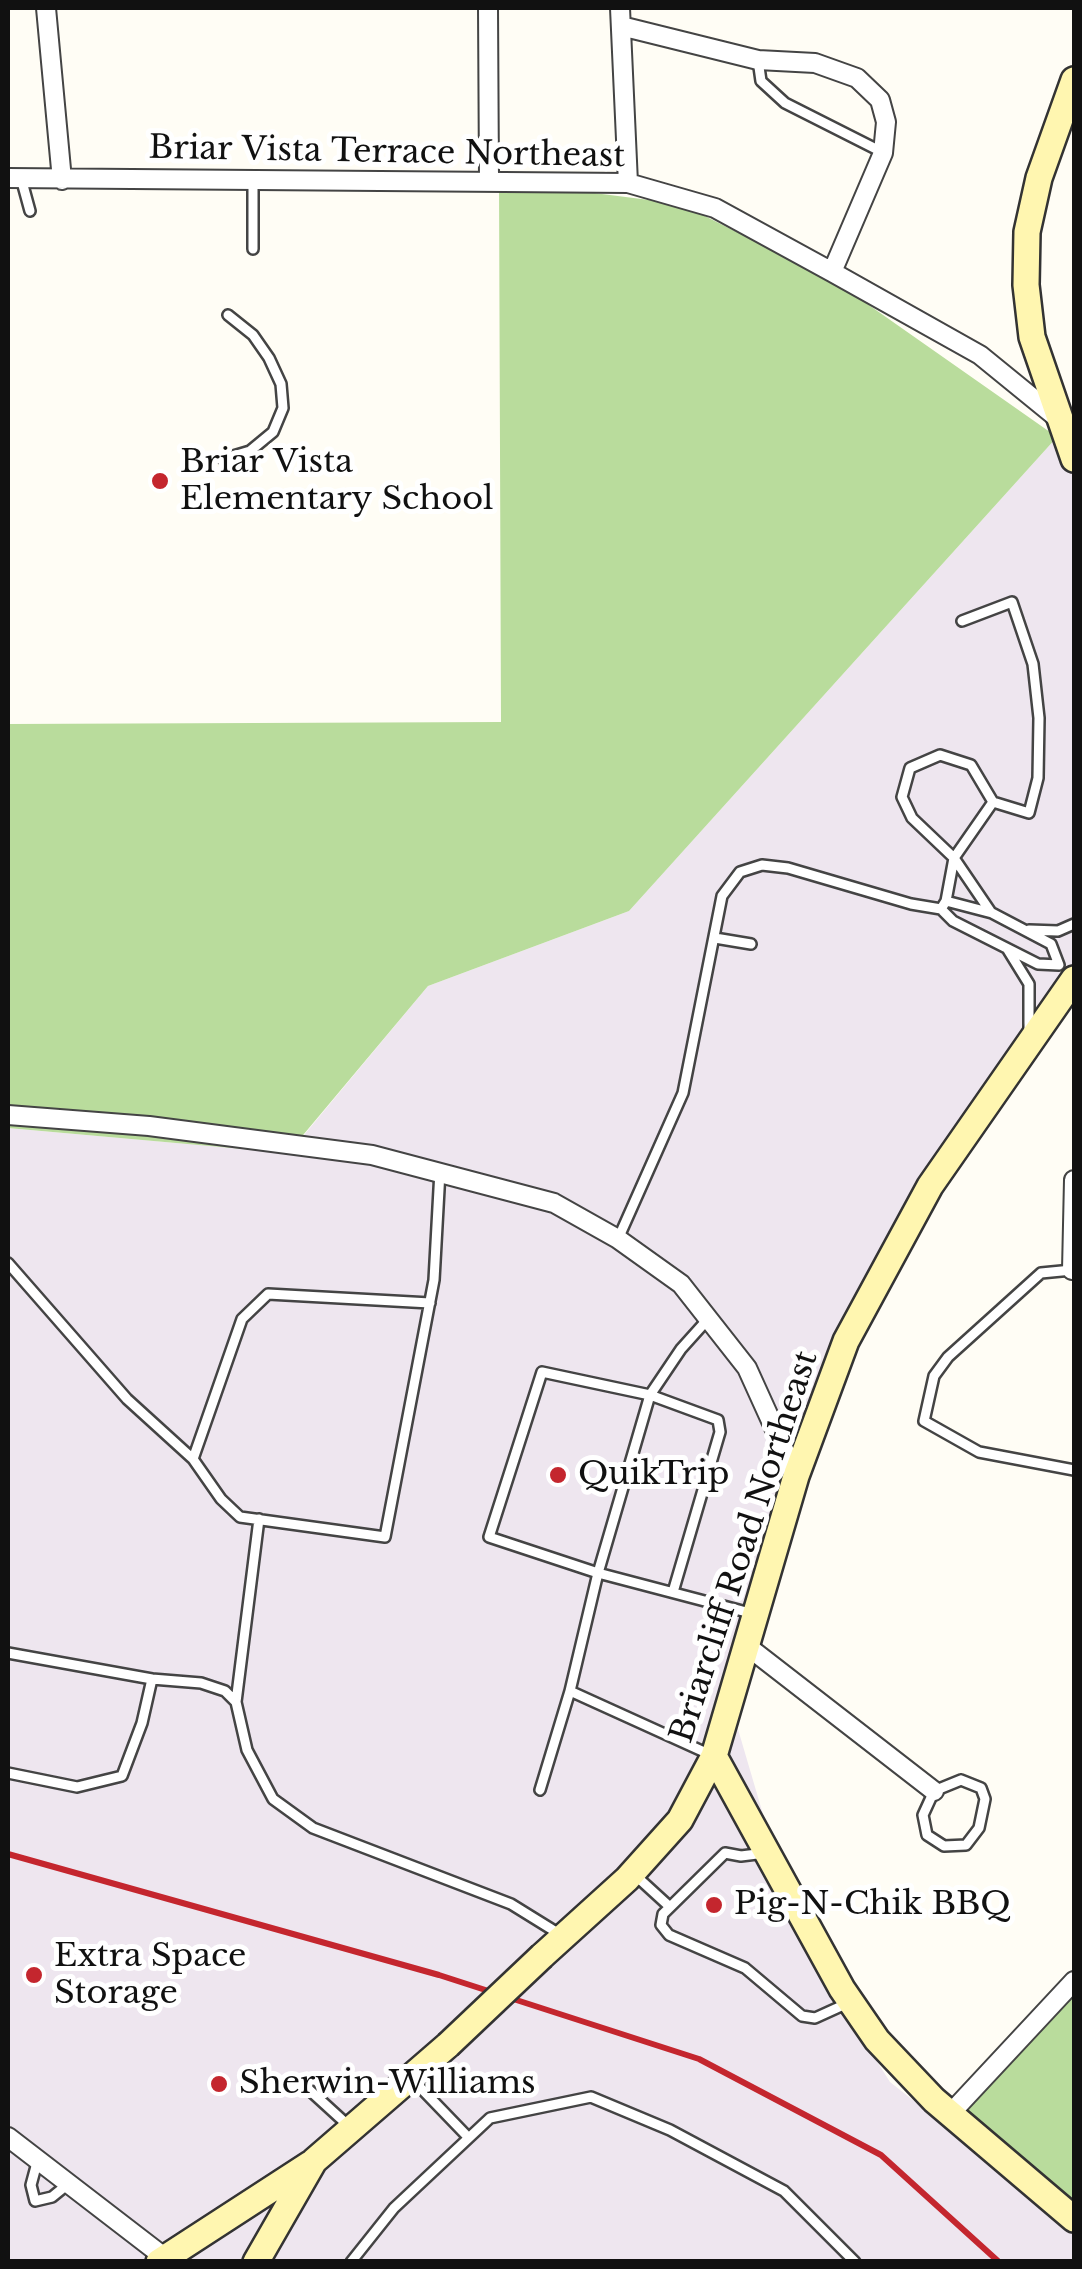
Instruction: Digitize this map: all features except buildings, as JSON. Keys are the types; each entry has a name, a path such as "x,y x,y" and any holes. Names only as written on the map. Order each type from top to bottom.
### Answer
{"main road":[{"path":"1073,87 1039,178 1027,232 1026,285 1032,337 1074,459"},
{"name":"Briarcliff Road Northeast","path":"256,2262 314,2161 448,2045 632,1873 680,1820 714,1756 796,1476 846,1341 930,1186 1029,1044 1070,972"},
{"path":"714,1756 851,2002 891,2056 950,2114 1074,2219"},
{"path":"164,2260 314,2161"}],"street":[{"path":"46,8 62,180"},
{"path":"488,8 489,180"},
{"path":"628,183 620,17 758,60 815,63 858,78 880,100 886,122 883,153 832,272"},
{"name":"Briar Vista Terrace Northeast","path":"14,178 628,183 715,208 832,272 980,355 1061,421"},
{"path":"8,1114 372,1155 554,1203 618,1240 680,1284 747,1368 796,1476"},
{"path":"1073,1271 1074,1180"},
{"path":"747,1646 934,1791"},
{"path":"950,2114 1074,1982"},
{"path":"8,2137 164,2260"}],"lane":[{"path":"758,60 761,81 786,103 883,153"},
{"path":"14,178 30,211"},
{"path":"253,180 254,249"},
{"path":"223,459 250,450 273,432 283,408 280,384 269,358 253,335 228,315"},
{"path":"962,621 1012,602 1033,664 1038,778 1029,813 994,802 971,764 940,756 910,768 902,798 912,818 954,858 992,913"},
{"path":"994,802 954,858 944,905 952,921 1038,964 1070,972"},
{"path":"618,1240 683,1093 722,896 740,872 762,865 992,913 1052,944 1070,972"},
{"path":"1022,929 1058,931 1074,924"},
{"path":"715,938 751,944"},
{"path":"1003,944 1029,984 1029,1044"},
{"path":"8,1263 127,1399 194,1459 240,1517 385,1537 430,1303 440,1170"},
{"path":"1073,1271 1040,1273 948,1357 934,1376 924,1421 979,1452 1074,1470"},
{"path":"194,1459 242,1319 268,1294 430,1303"},
{"path":"540,1790 650,1395 680,1349 708,1319"},
{"path":"673,1592 720,1432 718,1420 650,1395 542,1372 489,1538 598,1573 756,1615"},
{"path":"258,1519 236,1702 248,1750 273,1799 314,1828 511,1904 563,1937"},
{"path":"8,1654 201,1683 226,1692 236,1702"},
{"path":"8,1773 77,1786 122,1776 142,1723 152,1678"},
{"path":"570,1692 714,1756"},
{"path":"961,1780 981,1788 985,1799 979,1828 966,1845 944,1846 927,1835 923,1815 934,1791 961,1780"},
{"path":"770,1852 741,1856 726,1852 670,1907 661,1925 669,1935 746,1968 802,2016 815,2018 851,2002"},
{"path":"632,1873 670,1907"},
{"path":"410,2076 467,2136"},
{"path":"305,2086 351,2128"},
{"path":"351,2262 394,2208 490,2118 591,2097 670,2130 784,2191 856,2262"},
{"path":"38,2160 31,2185 35,2201 52,2198 70,2183"}],"shaded area":[{"path":"1057,437 1074,472 1074,979 850,1319 735,1719 800,1940 890,2082 1074,2228 1074,2261 8,2262 8,1128 289,1153 428,986 629,911"}],"green space":[{"path":"499,181 681,204 836,282 1057,437 629,911 428,986 288,1153 8,1128 8,724 501,722"},
{"path":"1074,1986 1074,2228 940,2119"}],"railway":[{"path":"8,1854 439,1975 699,2059 881,2155 999,2262"}],"place":[{"name":"Briar Vista Elementary School","path":"160,481"},
{"name":"QuikTrip","path":"558,1475"},
{"name":"Pig-N-Chik BBQ","path":"714,1905"},
{"name":"Extra Space Storage","path":"34,1975"},
{"name":"Sherwin-Williams","path":"219,2084"}]}
